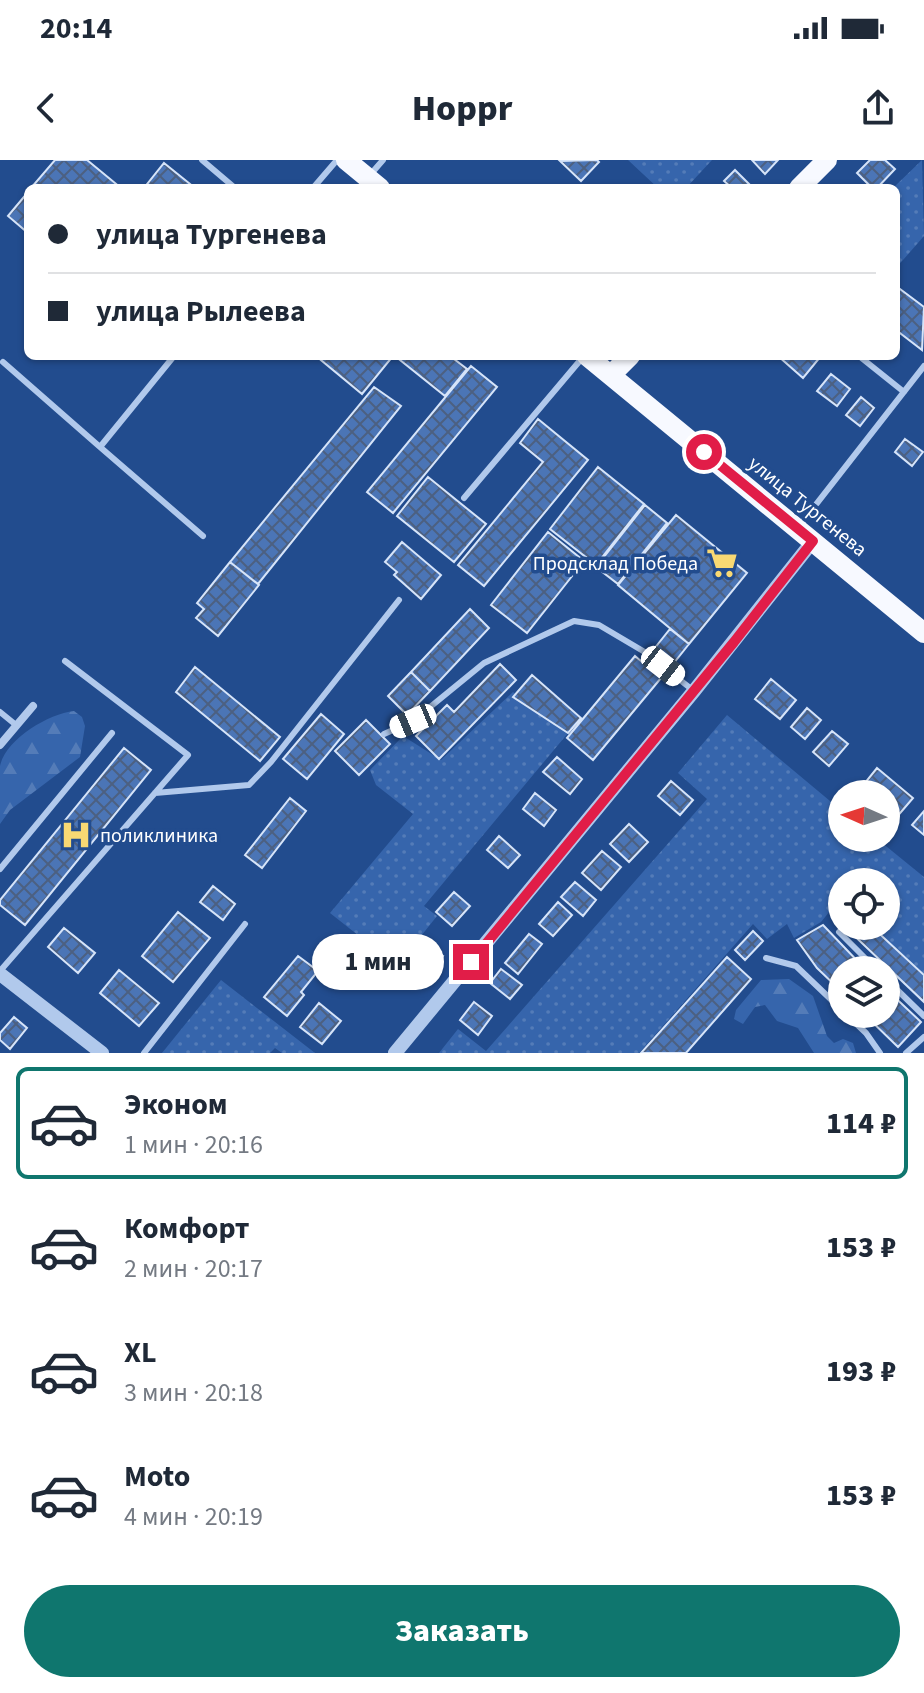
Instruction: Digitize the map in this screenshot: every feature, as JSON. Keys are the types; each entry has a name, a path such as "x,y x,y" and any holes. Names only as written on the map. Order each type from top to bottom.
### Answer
{"main road":[{"path":"346,160 374,183"},
{"path":"803,184 827,160"},
{"name":"улица Тургенева","path":"590,360 924,633"},
{"path":"611,375 626,360"}],"street":[{"path":"395,1053 694,691 805,535"},
{"path":"0,745 33,706"},
{"path":"0,972 102,1053"}],"lane":[{"path":"202,160 230,184"},
{"path":"316,184 337,160"},
{"path":"374,183 383,160"},
{"path":"100,447 171,360"},
{"path":"464,498 582,360"},
{"path":"864,360 904,392"},
{"path":"3,362 203,536"},
{"path":"805,535 924,366"},
{"path":"155,793 249,785 271,762 399,600"},
{"path":"384,734 413,721 484,663 574,621 599,625 643,651 694,691"},
{"path":"0,972 188,755 65,661"},
{"path":"0,712 16,725"},
{"path":"0,869 112,733"},
{"path":"144,1053 245,924"},
{"path":"847,940 863,956"},
{"path":"766,958 796,966 828,997"},
{"path":"900,993 924,1016"},
{"path":"861,1028 880,1053"},
{"path":"906,1053 924,1037"}],"green space":[{"path":"628,160 712,160 690,184 654,184"},
{"path":"922,160 924,236 900,263 900,184 897,184"},
{"path":"513,692 568,733 424,906 437,916 397,966 330,913 413,814 376,785 370,770 403,736 441,760"},
{"path":"74,711 82,717 85,726 80,757 10,810 0,824 0,766 10,746 41,723"},
{"path":"727,715 828,799 828,852 893,852 924,877 924,976 884,940 900,940 900,868 828,868 828,913 821,922 794,938 787,924 767,939 753,924 639,1053 439,1053 458,1029 486,1051 707,799 678,773"},
{"path":"789,979 813,996 827,1036 834,1043 843,1039 853,1043 856,1053 814,1053 798,1028 777,1021 765,1005 755,1007 743,1024 734,1019 736,1010 761,980"},
{"path":"221,980 315,1053 282,1053 275,1048 270,1053 162,1053"}],"building":[{"path":"55,160 87,160 116,184 34,184"},
{"path":"752,160 778,160 765,174"},
{"path":"870,160 885,160 895,169 881,184 868,184 857,173"},
{"path":"560,161 599,162 581,181"},
{"path":"164,163 190,184 147,184"},
{"path":"735,170 749,184 727,184 724,181"},
{"path":"24,197 24,230 8,216"},
{"path":"900,289 924,307 922,350 900,333"},
{"path":"321,360 390,360 362,394"},
{"path":"400,360 455,360 467,369 445,396"},
{"path":"783,360 818,360 803,378"},
{"path":"471,366 497,387 393,513 367,492"},
{"path":"831,374 850,389 837,406 817,391"},
{"path":"374,387 401,406 258,584 230,562"},
{"path":"861,397 874,408 860,426 846,415"},
{"path":"538,419 588,460 484,586 458,565 543,462 520,443"},
{"path":"905,439 923,452 912,466 895,452"},
{"path":"598,467 644,504 596,565 550,529"},
{"path":"428,477 486,524 454,562 397,516"},
{"path":"645,505 667,523 618,584 596,567"},
{"path":"676,515 747,573 689,644 618,585"},
{"path":"548,532 584,561 527,633 491,605"},
{"path":"402,542 441,575 421,599 394,575 397,572 385,562"},
{"path":"230,562 259,585 218,636 196,618 204,609 197,603"},
{"path":"470,609 489,628 430,691 411,672"},
{"path":"670,629 689,644 673,664 654,649"},
{"path":"635,656 661,678 593,760 567,738"},
{"path":"500,664 516,680 439,759 416,736 447,705 454,712"},
{"path":"195,667 280,737 260,761 176,692"},
{"path":"411,672 430,691 407,715 388,696"},
{"path":"532,675 581,718 568,733 513,697"},
{"path":"771,679 796,700 780,719 755,699"},
{"path":"807,708 821,720 805,739 791,727"},
{"path":"321,714 344,734 307,779 283,759"},
{"path":"366,720 390,744 359,775 335,751"},
{"path":"832,731 848,744 829,766 813,752"},
{"name":"поликлиника","path":"124,748 151,770 25,925 0,905 0,900"},
{"path":"557,757 582,779 570,794 543,772"},
{"path":"877,768 891,780 867,780"},
{"path":"671,781 693,800 680,815 658,796"},
{"path":"900,787 913,798 900,813"},
{"path":"535,793 556,810 544,826 523,809"},
{"path":"290,798 306,811 262,868 245,855"},
{"path":"924,811 924,835 912,825"},
{"path":"629,824 648,842 629,862 610,844"},
{"path":"499,836 520,855 508,868 487,850"},
{"path":"602,851 621,867 601,890 582,873"},
{"path":"575,882 596,900 583,916 561,897"},
{"path":"213,886 235,904 223,920 200,902"},
{"path":"454,892 470,906 452,926 436,912"},
{"path":"558,902 572,915 553,936 539,924"},
{"path":"178,912 210,938 173,982 142,956"},
{"path":"823,925 828,930 828,940 837,940 853,956 828,956 828,979 797,940"},
{"path":"64,928 95,953 78,973 48,947"},
{"path":"753,931 763,941 745,960 735,950"},
{"path":"529,934 542,944 518,974 505,963"},
{"path":"859,940 886,940 924,975 924,1002 900,979 900,956 876,956"},
{"path":"428,944 443,956 420,983 406,970"},
{"path":"298,956 318,971 287,1016 264,997"},
{"path":"727,957 751,979 686,1053 641,1053"},
{"path":"501,969 522,985 510,999 490,983"},
{"path":"119,970 159,1003 139,1026 100,993"},
{"path":"474,1002 492,1016 478,1035 460,1020"},
{"path":"900,1002 921,1022 898,1047 878,1028 900,1028"},
{"path":"319,1003 341,1021 322,1044 300,1027"},
{"path":"14,1017 27,1028 10,1049 0,1040 0,1033"}],"place":[{"name":"Продсклад Победа","path":"722,563"},
{"name":"поликлиника","path":"76,835"}],"route":[{"path":"471,962 813,541 704,452"}]}
